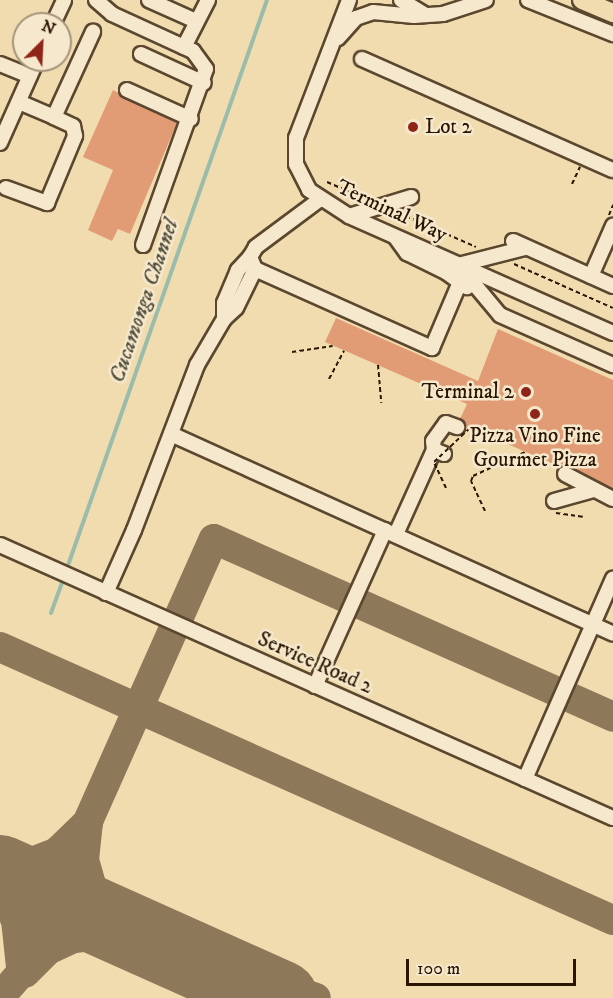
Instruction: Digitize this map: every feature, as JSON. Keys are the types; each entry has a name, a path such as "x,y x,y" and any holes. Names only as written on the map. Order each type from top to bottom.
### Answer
{"main road":[{"path":"582,0 613,13"}],"street":[{"path":"96,0 112,14 184,46 204,63 204,83 143,245"},
{"path":"149,0 196,21"},
{"path":"184,46 208,0"},
{"name":"Terminal Way","path":"349,0 306,107 295,151 300,175 319,200 394,237 613,333"},
{"path":"401,0 420,12 431,14"},
{"path":"333,44 350,23 364,14 392,11 414,16 486,0"},
{"path":"528,0 613,34"},
{"path":"54,117 93,32"},
{"path":"141,54 204,83"},
{"path":"362,59 613,171"},
{"path":"0,64 30,76"},
{"path":"0,143 32,72"},
{"path":"127,90 191,118"},
{"path":"6,188 47,203 75,136 74,126 19,102"},
{"path":"349,216 411,197"},
{"path":"105,592 171,434 197,365 224,319 236,308 253,263 256,247 319,200"},
{"path":"591,276 613,226"},
{"path":"394,237 407,253 460,282 510,320 613,365"},
{"path":"513,241 613,286"},
{"path":"484,298 458,265 517,248 529,248"},
{"path":"253,263 432,348 460,282"},
{"path":"315,686 391,532 439,452 433,441 440,427 446,423 463,428"},
{"path":"171,434 613,634"},
{"path":"594,490 559,501 570,477 613,499"},
{"name":"Service Road 2","path":"0,545 613,818"},
{"path":"525,779 613,579"}],"path":[{"path":"572,184 580,166"},
{"path":"327,182 613,308"},
{"path":"292,352 333,346"},
{"path":"329,379 344,351"},
{"path":"378,365 381,403"},
{"path":"446,488 434,462 463,428"},
{"path":"485,511 471,481 473,476 525,452"}],"building":[{"path":"113,90 177,123 130,234 118,229 112,241 88,230 113,170 83,157"},
{"name":"Terminal 2","path":"336,318 478,381 498,329 613,380 613,489 569,465 560,467 466,426 460,419 467,404 325,342"}],"waterway":[{"name":"Cucamonga Channel","path":"66,571 267,0"},
{"name":"Cucamonga Channel","path":"51,613 64,578"}],"taxiway":[{"path":"0,997 20,974 214,539 613,717"},
{"path":"0,647 613,920"},
{"path":"0,865 24,865 56,853 88,822 84,860 92,888 111,914 141,935"},
{"path":"0,890 16,920 21,967"},
{"path":"25,973 48,950 74,938 120,933 146,938 316,998"}],"runway":[{"path":"0,873 280,998"}],"place":[{"name":"Lot 2","path":"413,127"},
{"name":"Terminal 2","path":"526,392"},
{"name":"Pizza Vino Fine Gourmet Pizza","path":"535,414"}]}
